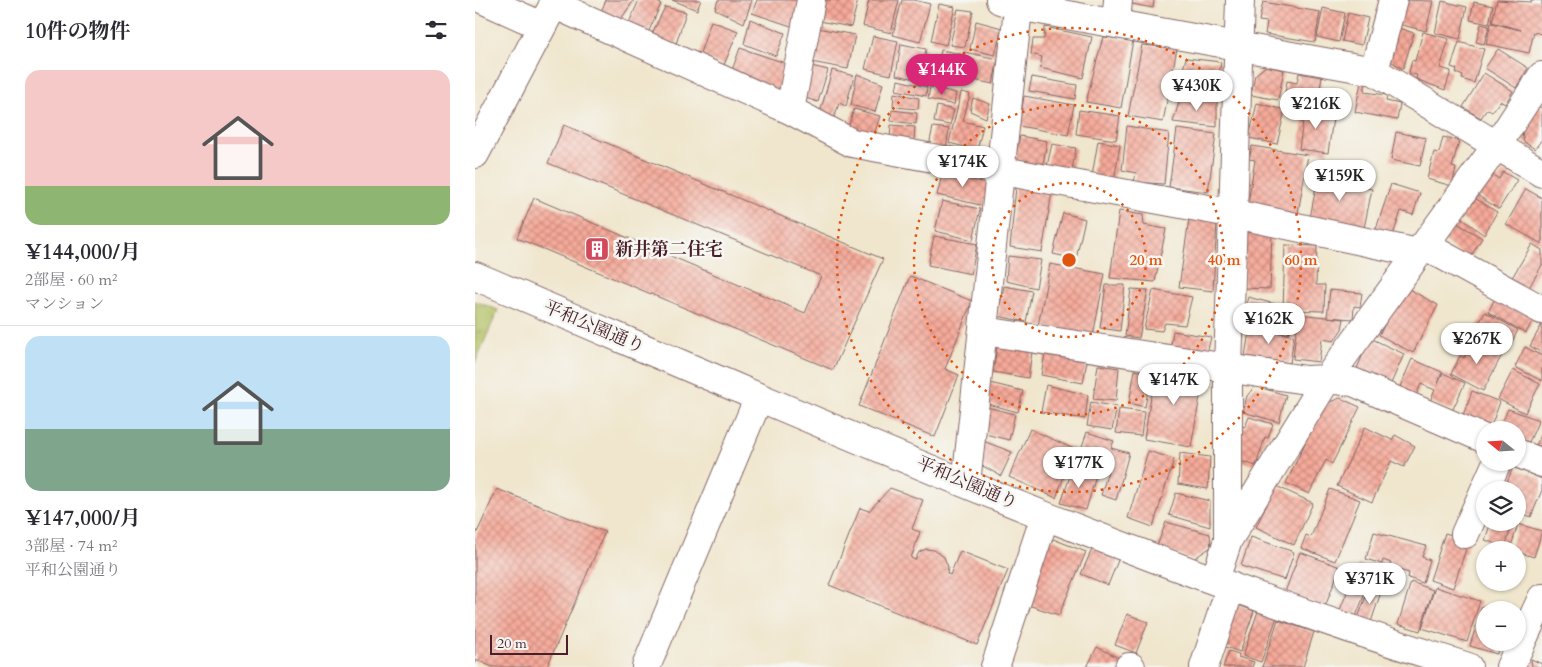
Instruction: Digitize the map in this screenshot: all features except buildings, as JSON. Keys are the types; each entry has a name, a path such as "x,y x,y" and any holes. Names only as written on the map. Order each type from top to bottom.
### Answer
{"street":[{"path":"484,0 550,10 790,110 852,143 1421,249 1542,310"},
{"path":"790,110 811,0"},
{"path":"1204,667 1223,583 1228,540 1229,368 1240,0"},
{"path":"1374,70 1393,0"},
{"path":"966,483 1002,171 1012,2 1117,11 1238,44 1374,70 1542,173"},
{"path":"475,154 550,10"},
{"path":"1228,540 1327,379 1539,87"},
{"name":"平和公園通り","path":"475,276 1045,516 1378,639 1469,667"},
{"path":"984,331 1306,380 1327,379 1353,382 1476,435"},
{"path":"646,667 759,397"},
{"path":"1526,457 1542,464"},
{"path":"1465,534 1493,471"},
{"path":"995,667 1045,516"},
{"path":"1510,667 1542,598"}],"green space":[{"path":"475,301 498,310 475,363"}],"place":[{"name":"新井第二住宅","path":"597,249"}]}
